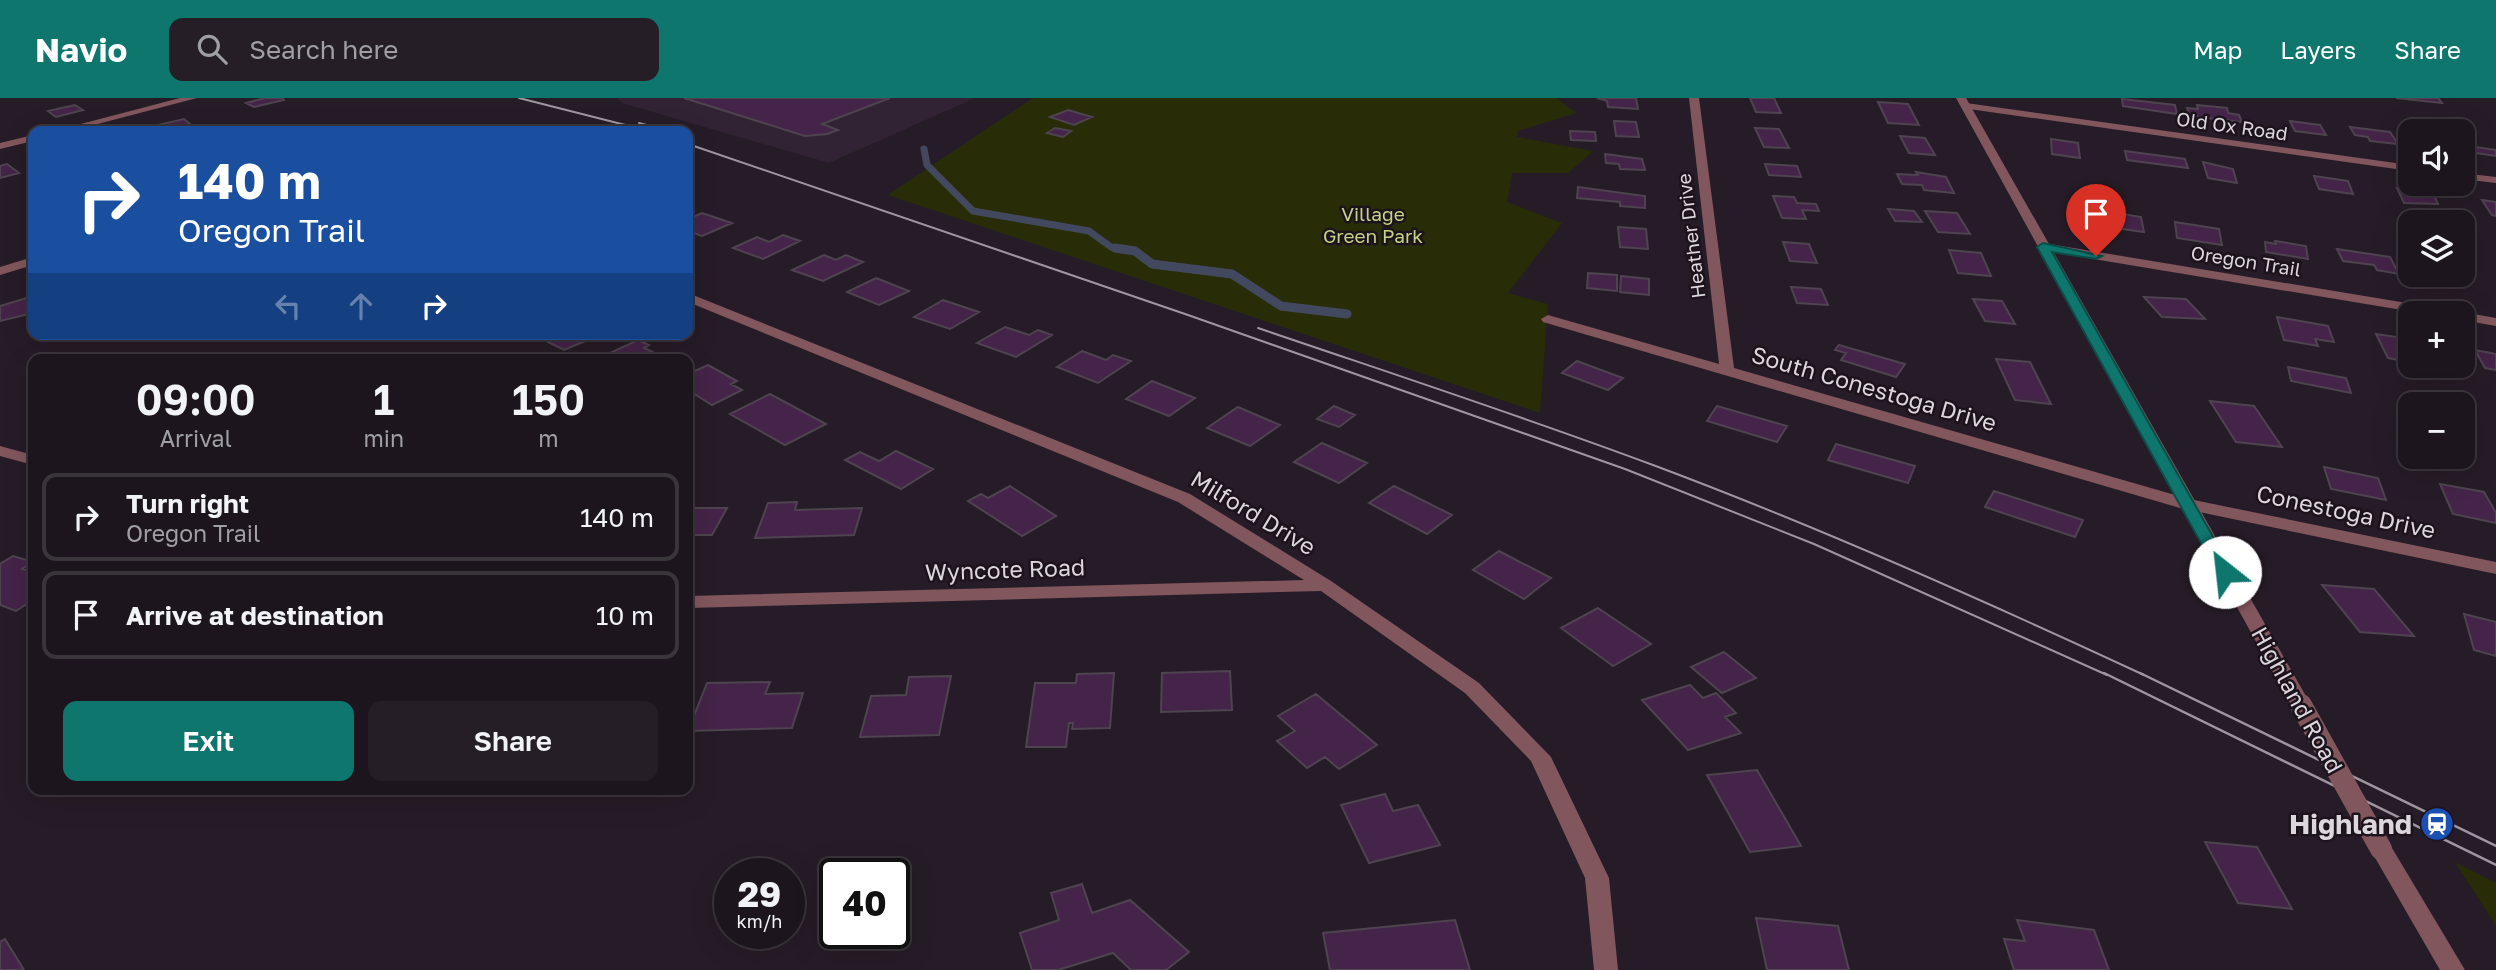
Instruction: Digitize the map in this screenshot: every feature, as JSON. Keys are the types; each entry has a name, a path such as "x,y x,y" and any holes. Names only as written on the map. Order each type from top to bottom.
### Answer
{"street":[{"path":"79,126 192,98"},
{"name":"Heather Drive","path":"1694,98 1727,370"},
{"name":"Old Ox Road","path":"1963,102 2398,166"},
{"name":"Highland Road","path":"1963,102 2186,504 2381,849 2453,970"},
{"path":"0,146 28,139"},
{"path":"2475,178 2496,180"},
{"name":"Oregon Trail","path":"2043,247 2398,306"},
{"path":"0,271 28,263"},
{"name":"Milford Drive","path":"693,299 1184,498 1325,585 1472,688 1540,757 1597,878 1606,970"},
{"path":"2475,318 2496,322"},
{"name":"South Conestoga Drive","path":"1548,319 2186,504"},
{"path":"0,452 28,459"},
{"name":"Conestoga Drive","path":"2186,504 2496,568"},
{"name":"Wyncote Road","path":"693,602 1325,585"}],"shaded area":[{"path":"617,98 975,98 829,163 622,103"}],"green space":[{"name":"Village Green Park","path":"1033,98 1557,98 1576,113 1518,131 1517,137 1593,151 1568,173 1512,173 1507,202 1562,223 1508,293 1548,304 1540,413 888,195"},
{"path":"2455,862 2496,883 2496,926"}],"building":[{"path":"265,98 284,100 254,107 246,103"},
{"path":"684,98 890,98 822,124 838,130 805,136"},
{"path":"1597,98 1636,98 1638,109 1608,107 1607,101"},
{"path":"1750,98 1774,98 1781,113 1756,112"},
{"path":"2396,98 2438,98 2442,103"},
{"path":"2122,99 2175,105 2177,114 2123,106"},
{"path":"1878,102 1908,104 1919,125 1888,123"},
{"path":"75,105 83,110 56,117 48,111"},
{"path":"2197,105 2227,108 2228,113 2239,115 2242,122 2190,116 2187,108 2198,109"},
{"path":"1068,110 1092,117 1074,125 1050,117"},
{"path":"184,119 190,124 185,126 154,126"},
{"path":"1614,121 1636,122 1639,137 1616,136"},
{"path":"2290,121 2320,125 2326,135 2295,131"},
{"path":"2350,127 2390,132 2398,144 2370,141 2368,137 2355,135"},
{"path":"1055,128 1071,131 1063,137 1047,133"},
{"path":"1755,128 1779,129 1789,148 1764,147"},
{"path":"1570,131 1595,132 1596,141 1571,140"},
{"path":"1900,136 1925,138 1935,155 1909,153"},
{"path":"2051,139 2078,143 2080,158 2052,154"},
{"path":"2475,147 2496,150 2496,156 2475,153"},
{"path":"2125,151 2185,159 2188,168 2127,160"},
{"path":"1605,154 1642,159 1645,170 1620,169 1619,164 1606,163"},
{"path":"2203,162 2233,169 2237,183 2208,178"},
{"path":"7,164 19,173 0,178 0,166"},
{"path":"1765,164 1797,166 1801,177 1769,175"},
{"path":"1916,172 1946,177 1954,193 1924,190 1922,185 1902,184 1897,174 1918,175"},
{"path":"2314,176 2348,181 2353,194 2319,189"},
{"path":"1578,187 1645,196 1645,208 1620,206 1620,202 1577,198"},
{"path":"1773,196 1794,197 1797,203 1816,204 1819,211 1802,210 1806,219 1782,218"},
{"path":"2401,196 2434,196 2438,204 2404,203"},
{"path":"2482,200 2496,202 2496,216 2492,215"},
{"path":"1888,209 1914,211 1922,222 1895,221"},
{"path":"2099,210 2141,217 2144,232 2101,226"},
{"path":"1925,211 1957,213 1970,234 1938,232"},
{"path":"702,213 732,223 702,236 693,233 693,217"},
{"path":"2175,222 2219,229 2222,245 2177,238"},
{"path":"1618,227 1646,229 1648,249 1620,247"},
{"path":"783,235 800,241 763,259 733,248 757,237 769,242"},
{"path":"2275,241 2306,246 2308,259 2266,252 2265,242 2276,244"},
{"path":"1783,242 1809,244 1817,263 1790,261"},
{"path":"2337,249 2390,257 2398,274 2377,270 2374,265 2343,261"},
{"path":"1949,250 1981,253 1991,276 1958,273"},
{"path":"824,255 836,260 846,255 863,262 823,281 792,270"},
{"path":"1588,273 1617,275 1617,291 1587,288"},
{"path":"1621,276 1649,279 1649,295 1620,292"},
{"path":"876,278 909,291 879,305 847,292"},
{"path":"1791,287 1821,289 1828,305 1797,303"},
{"path":"2144,297 2186,299 2205,319 2162,317"},
{"path":"28,298 28,314 0,321 0,306"},
{"path":"1973,299 2002,301 2015,324 1985,321"},
{"path":"943,300 979,312 950,329 914,317"},
{"path":"2277,317 2328,326 2334,342 2315,339 2318,346 2284,340"},
{"path":"1005,327 1029,335 1038,330 1052,335 1016,357 977,343"},
{"path":"2376,334 2398,337 2398,360 2388,358"},
{"path":"548,340 588,340 564,350 546,341"},
{"path":"638,340 649,345 644,348 657,354 608,354"},
{"path":"1839,345 1905,364 1896,377 1841,360 1846,353 1835,350"},
{"path":"2475,350 2496,354 2496,370 2485,368"},
{"path":"1082,351 1106,360 1113,355 1131,361 1098,383 1057,367"},
{"path":"1996,359 2030,362 2051,404 2015,400"},
{"path":"1577,361 1623,378 1608,390 1562,373"},
{"path":"708,365 737,381 731,384 742,390 712,405 693,393 693,372"},
{"path":"2288,367 2346,378 2351,393 2291,381"},
{"path":"1152,381 1195,398 1169,416 1126,399"},
{"path":"770,394 826,424 785,445 730,414"},
{"path":"2210,401 2254,406 2282,447 2236,442"},
{"path":"1334,406 1355,415 1339,427 1317,419"},
{"path":"1717,406 1787,426 1777,442 1707,421"},
{"path":"1238,407 1280,425 1250,446 1207,428"},
{"path":"1322,443 1367,463 1339,483 1294,462"},
{"path":"1836,444 1915,466 1908,483 1828,460"},
{"path":"896,451 933,469 901,489 845,460 860,452 879,461"},
{"path":"2324,467 2378,478 2386,500 2331,489"},
{"path":"2440,484 2484,492 2496,513 2496,523 2453,514"},
{"path":"1010,486 1056,516 1022,536 968,501 981,494 988,498"},
{"path":"1394,486 1452,515 1427,534 1369,503"},
{"path":"1994,491 2083,520 2075,537 1985,507"},
{"path":"797,502 795,510 862,508 854,535 755,538 768,503"},
{"path":"693,508 727,508 712,535 693,535"},
{"path":"1499,551 1551,578 1524,599 1473,570"},
{"path":"13,556 28,560 28,565 22,569 28,571 28,603 16,611 0,605 0,564"},
{"path":"2322,585 2374,589 2414,636 2360,632"},
{"path":"1598,608 1651,644 1613,666 1561,628"},
{"path":"2464,614 2496,622 2496,656 2474,650"},
{"path":"1724,652 1756,678 1722,693 1691,667"},
{"path":"1230,671 1232,710 1161,712 1162,673"},
{"path":"1114,673 1110,728 1072,729 1073,723 1069,723 1066,747 1026,747 1035,683 1076,683 1077,674"},
{"path":"951,676 939,735 860,737 871,696 906,695 909,677"},
{"path":"770,682 765,694 803,693 792,728 693,731 693,718 707,683"},
{"path":"1690,685 1703,698 1716,693 1736,713 1725,717 1741,733 1688,750 1642,700"},
{"path":"1316,694 1377,745 1339,769 1325,757 1307,768 1277,741 1295,731 1278,716"},
{"path":"1757,770 1801,846 1750,852 1707,775"},
{"path":"1385,794 1393,811 1418,805 1440,845 1369,863 1341,805"},
{"path":"2205,842 2257,847 2292,909 2238,903"},
{"path":"1082,884 1092,913 1130,900 1189,952 1166,970 1131,970 1113,953 1058,970 1032,970 1020,933 1059,920 1051,893"},
{"path":"1756,918 1838,926 1849,970 1767,970"},
{"path":"1455,920 1470,970 1330,970 1323,933"},
{"path":"2017,920 2094,930 2109,970 2014,970 2004,939 2025,941"},
{"path":"5,939 24,970 0,970 0,942"}],"waterway":[{"path":"924,149 927,165 973,211 1089,231 1111,247 1126,249"},
{"path":"1115,248 1135,251 1152,264 1232,274 1281,306 1347,314"}],"tram line":[{"path":"519,98 629,126"},
{"path":"639,123 650,126"},
{"path":"693,146 1188,315 1625,469 1814,544 2107,675"},
{"path":"1258,328 1555,429 1777,513 2023,619 2144,675"},
{"path":"2104,673 2496,865"},
{"path":"2140,673 2496,846"}],"place":[{"name":"Highland","path":"2437,824"}],"route":[{"path":"2096,256 2043,247 2225,572"}]}
